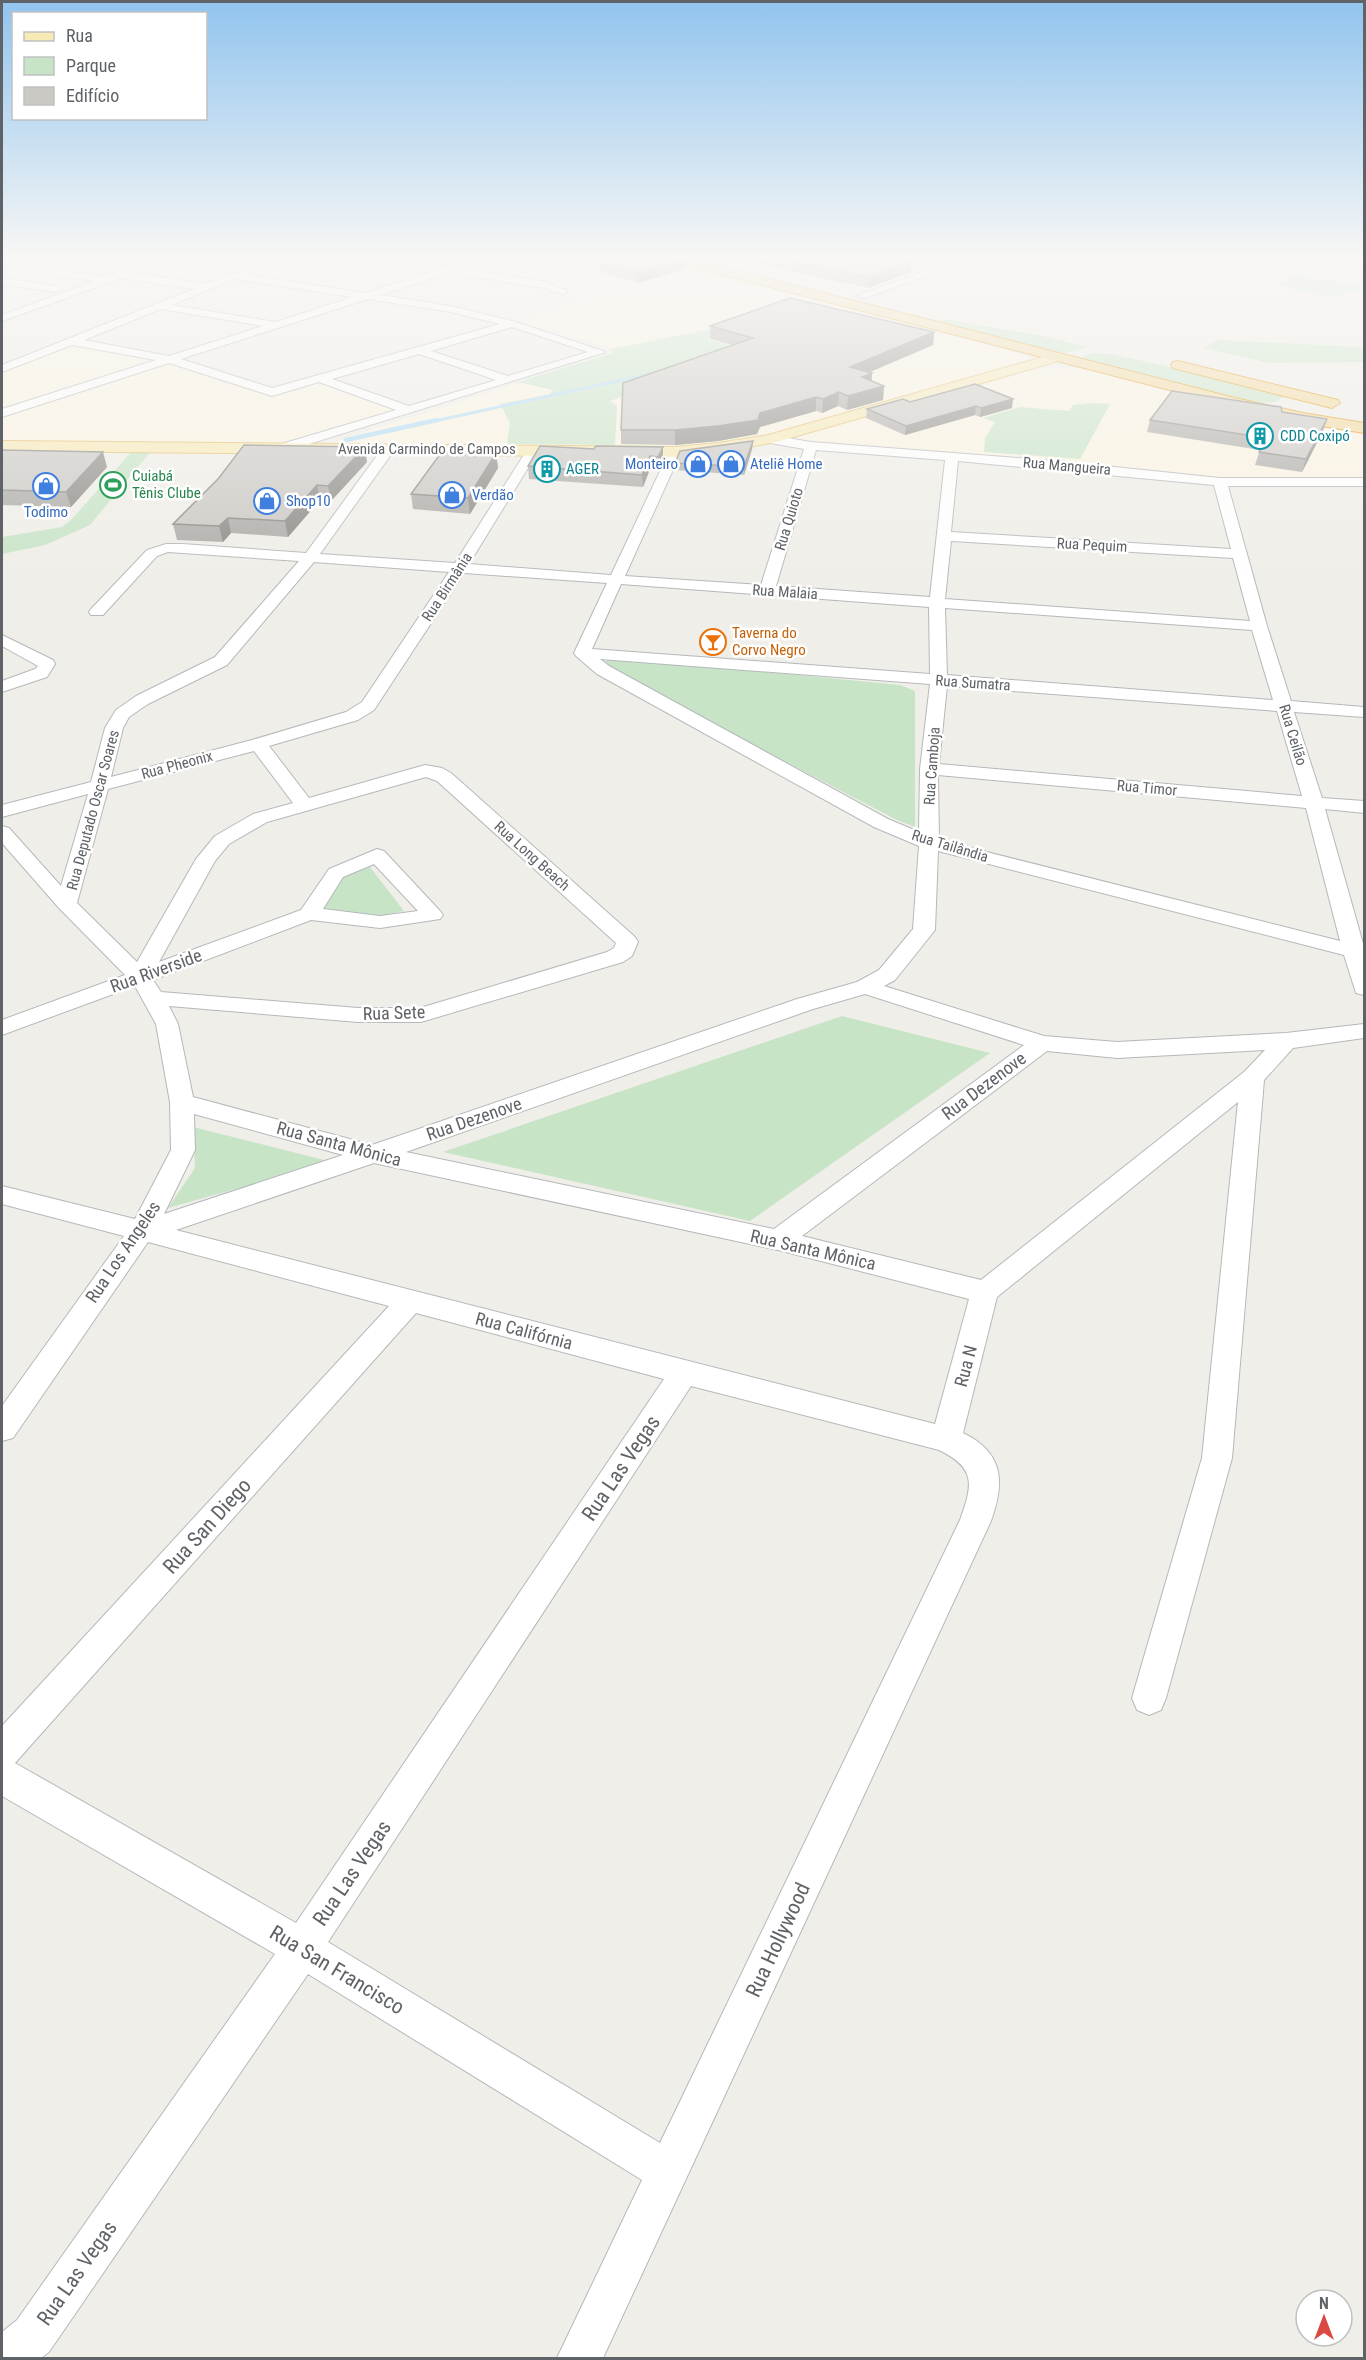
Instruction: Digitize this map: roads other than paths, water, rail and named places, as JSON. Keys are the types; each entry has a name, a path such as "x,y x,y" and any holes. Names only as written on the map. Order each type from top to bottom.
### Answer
{"highway":[{"path":"1117,365 1234,402 1303,418 1365,428"},
{"path":"1178,365 1285,390 1353,411"},
{"path":"1234,402 1260,405 1284,402 1289,398 1285,390"}],"main road":[{"name":"Avenida Carmindo de Campos","path":"2,446 675,452 718,448 770,439 1027,365"},
{"path":"1008,372 1042,365"}],"street":[{"path":"2,413 149,365"},
{"path":"187,365 272,392 369,365"},
{"path":"462,365 508,380"},
{"path":"283,448 557,365"},
{"path":"321,379 408,410"},
{"name":"Rua Mangueira","path":"770,439 811,446 1057,465 1220,482 1365,482"},
{"name":"Rua Quioto","path":"767,591 811,446"},
{"name":"Rua Deputado Oscar Soares","path":"66,904 114,728 122,714 142,700 221,662 310,557 389,449"},
{"name":"Rua Birmânia","path":"352,716 368,706 460,567 533,450"},
{"path":"584,648 675,452"},
{"name":"Rua Camboja","path":"805,1004 865,987 886,975 924,930 929,843 929,769 939,681 937,603 952,457"},
{"name":"Rua Ceilão","path":"1220,482 1259,626 1359,952 1365,988"},
{"name":"Rua Pequim","path":"944,536 1240,554"},
{"name":"Rua Malaia","path":"97,612 141,562 152,553 166,548 617,578 1259,626"},
{"path":"2,640 47,664 41,673 2,687"},
{"name":"Rua Sumatra","path":"584,648 939,681 1365,712"},
{"name":"Rua Tailândia","path":"584,648 603,670 881,823 929,843 1359,952"},
{"name":"Rua Pheonix","path":"2,811 258,744 352,716"},
{"path":"140,977 206,859 222,840 260,818 304,805 258,744"},
{"name":"Rua Timor","path":"929,769 1365,807"},
{"name":"Rua Long Beach","path":"304,805 425,771 435,772 444,777 627,942 624,951"},
{"name":"Rua Los Angeles","path":"2,832 66,904 140,977 154,998 166,1024 182,1101 183,1150 142,1231 2,1429"},
{"name":"Rua Riverside","path":"2,1028 309,914 380,922 433,915 377,855 336,873 309,914"},
{"name":"Rua Sete","path":"154,998 358,1015 421,1015 615,957 624,951"},
{"name":"Rua Dezenove","path":"865,987 1041,1042"},
{"name":"Rua Dezenove","path":"142,1231 373,1154 805,1004"},
{"path":"1041,1042 1117,1050 1286,1041 1365,1031"},
{"path":"985,1292 1252,1078 1286,1041"},
{"name":"Rua Dezenove","path":"778,1240 1041,1042"},
{"path":"1149,1698 1216,1458 1252,1078"},
{"name":"Rua Santa Mônica","path":"182,1101 373,1154 778,1240 985,1292"},
{"name":"Rua Califórnia","path":"2,1196 412,1300 683,1374 946,1439 962,1446 978,1460 987,1481 984,1500 975,1521"},
{"name":"Rua N","path":"946,1439 985,1292"},
{"name":"Rua San Diego","path":"2,1751 412,1300"},
{"name":"Rua Las Vegas","path":"6,2358 33,2336 302,1948 683,1374"},
{"name":"Rua Hollywood","path":"580,2358 975,1521"},
{"name":"Rua San Francisco","path":"2,1776 302,1948 668,2172"}],"waterway":[{"path":"430,422 659,372"},
{"path":"346,440 437,420"}],"place":[{"name":"CDD Coxipó","path":"1260,436"},
{"name":"Monteiro","path":"698,464"},
{"name":"Ateliê Home","path":"731,464"},
{"name":"AGER","path":"547,469"},
{"name":"Cuiabá Tênis Clube","path":"113,485"},
{"name":"Todimo","path":"46,486"},
{"name":"Verdão","path":"452,495"},
{"name":"Shop10","path":"267,501"},
{"name":"Taverna do Corvo Negro","path":"713,642"}]}
